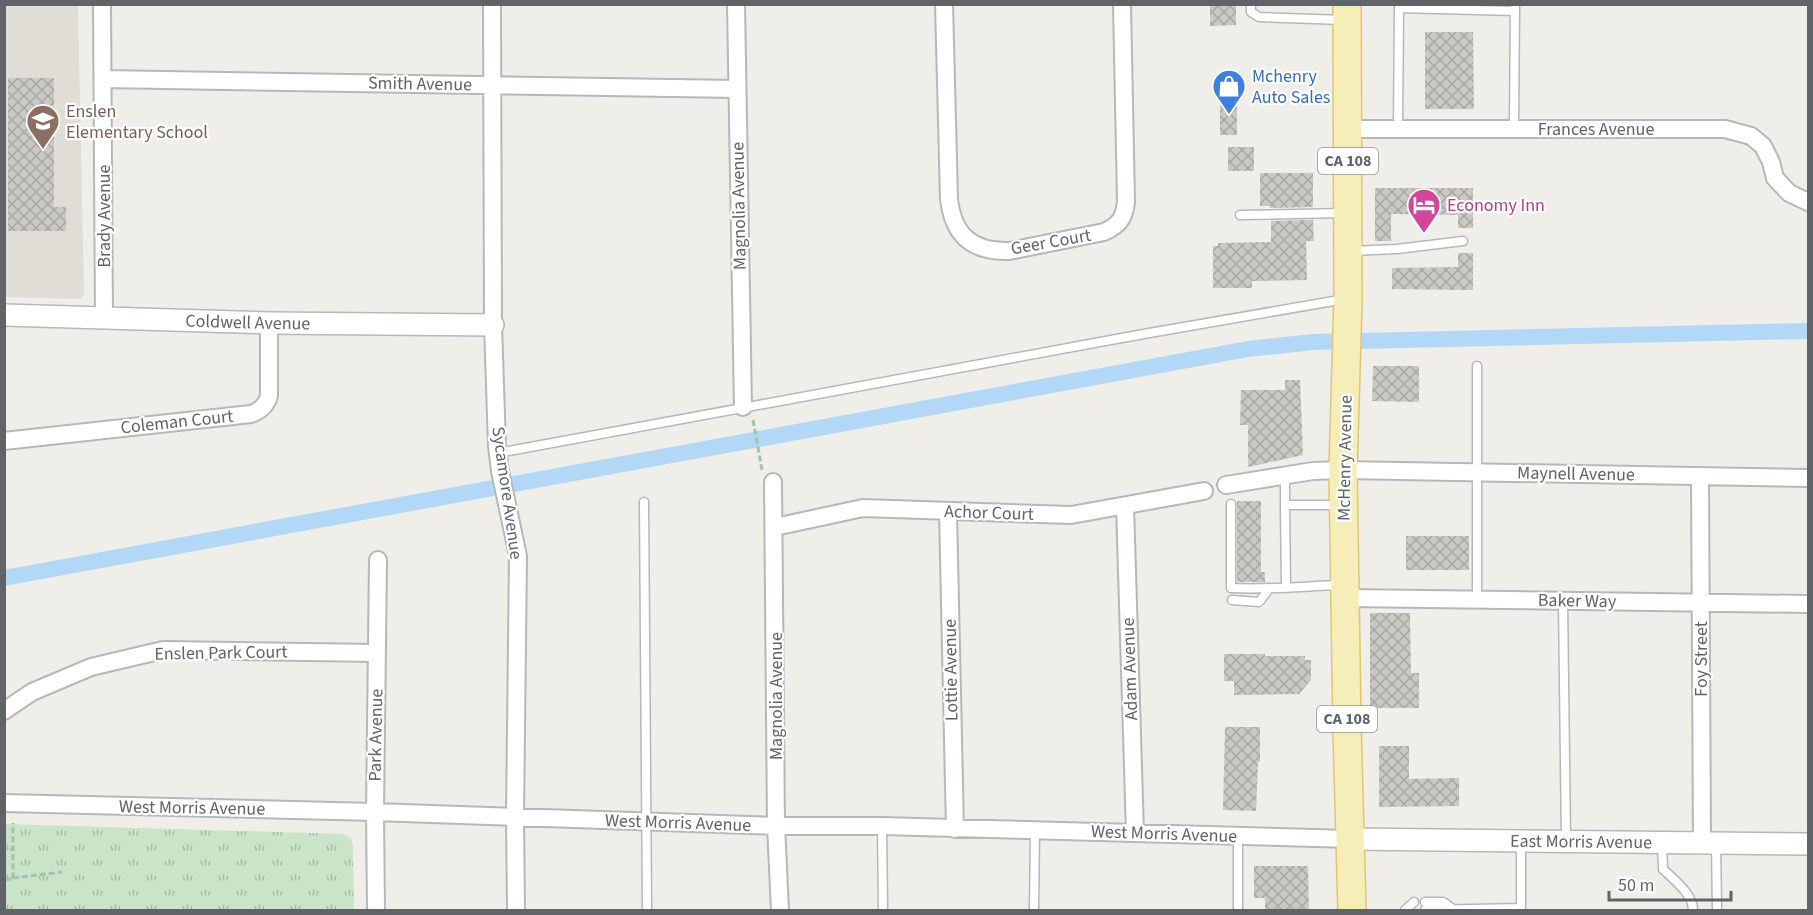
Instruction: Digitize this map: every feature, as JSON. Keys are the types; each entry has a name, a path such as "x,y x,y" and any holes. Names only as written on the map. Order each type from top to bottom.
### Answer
{"main road":[{"name":"McHenry Avenue","path":"1347,13 1348,308 1343,470 1352,910"}],"street":[{"name":"Brady Avenue","path":"102,4 104,319"},
{"name":"Sycamore Avenue","path":"492,4 493,325 498,453 518,556 516,910"},
{"name":"Magnolia Avenue","path":"736,4 743,407"},
{"name":"Geer Court","path":"944,4 951,214 961,234 970,242 994,252 1104,232 1116,226 1125,214 1122,4"},
{"name":"Smith Avenue","path":"103,79 737,89"},
{"name":"Frances Avenue","path":"1347,129 1725,129 1750,136 1762,146 1771,162 1775,178 1789,193 1809,202"},
{"name":"Coldwell Avenue","path":"4,315 269,323 493,325"},
{"name":"Coleman Court","path":"4,441 258,411 266,404 269,396 269,323"},
{"name":"Maynell Avenue","path":"1343,470 1809,478"},
{"path":"1226,485 1313,471 1343,470"},
{"name":"Foy Street","path":"1700,476 1701,603 1709,843"},
{"name":"Magnolia Avenue","path":"773,482 776,826 780,910"},
{"name":"Achor Court","path":"775,528 862,508 1071,515 1204,491"},
{"name":"Adam Avenue","path":"1125,506 1135,833"},
{"name":"Lottie Avenue","path":"948,512 955,829"},
{"name":"Park Avenue","path":"376,910 378,560"},
{"name":"Baker Way","path":"1346,592 1477,600 1809,604"},
{"name":"Enslen Park Court","path":"4,711 32,692 91,668 163,650 377,653"},
{"name":"West Morris Avenue","path":"4,803 375,812 776,826 882,826 1351,839"},
{"name":"East Morris Avenue","path":"1351,839 1809,844"}],"lane":[{"path":"1251,4 1251,12 1259,17 1347,13"},
{"path":"1398,129 1399,6 1515,8 1514,129"},
{"path":"1240,215 1348,213"},
{"path":"1348,251 1397,249 1463,240"},
{"path":"498,453 743,407 1348,308"},
{"path":"1477,366 1477,600"},
{"path":"1285,476 1286,587"},
{"path":"644,502 647,910"},
{"path":"1231,504 1231,588 1286,587 1346,592"},
{"path":"1285,505 1344,505"},
{"path":"1232,600 1259,602 1269,589"},
{"path":"1563,601 1566,842"},
{"path":"882,826 883,910"},
{"path":"1034,910 1035,831"},
{"path":"1238,836 1238,910"},
{"path":"1425,906 1443,902 1453,910 1522,909 1521,841"},
{"path":"1662,842 1663,868 1693,903 1693,910"},
{"path":"1709,843 1717,910"},
{"path":"1404,910 1414,906"}],"path":[{"path":"754,424 762,469"},
{"path":"14,822 14,878"},
{"path":"4,880 62,872"}],"shaded area":[{"name":"Enslen Elementary School","path":"5,5 78,5 84,295 79,299 5,297"}],"green space":[{"path":"5,824 343,834 351,838 353,845 354,910 5,910"}],"building":[{"path":"1210,4 1236,4 1236,25 1210,26"},
{"path":"1425,32 1473,32 1474,109 1425,109"},
{"path":"8,78 54,78 54,207 66,207 66,231 8,231"},
{"name":"Mchenry Auto Sales","path":"1220,105 1237,106 1237,135 1220,135"},
{"path":"1228,147 1254,147 1254,171 1228,171"},
{"path":"1260,173 1313,173 1313,207 1270,208 1270,206 1260,206"},
{"path":"1375,188 1473,188 1473,228 1458,228 1458,215 1391,214 1391,241 1375,241"},
{"path":"1313,220 1314,241 1306,241 1307,280 1252,281 1252,288 1213,288 1213,246 1218,246 1218,243 1271,242 1271,221"},
{"path":"1458,253 1473,253 1473,290 1392,289 1392,268 1458,267"},
{"path":"1373,366 1419,366 1419,402 1372,401"},
{"path":"1285,380 1300,380 1303,455 1248,467 1248,425 1240,425 1241,390 1285,390"},
{"path":"1237,501 1261,501 1261,572 1265,572 1265,582 1237,582"},
{"path":"1406,536 1469,536 1469,570 1406,570"},
{"path":"1370,613 1410,613 1411,673 1419,673 1419,708 1370,708"},
{"path":"1224,654 1305,656 1305,660 1311,660 1311,680 1299,694 1234,695 1234,681 1224,681"},
{"path":"1225,727 1260,727 1256,811 1223,810"},
{"path":"1379,746 1409,746 1409,779 1459,778 1459,806 1379,807"},
{"path":"1254,866 1308,866 1309,910 1265,910 1265,898 1254,898"}],"waterway":[{"path":"4,578 1248,349 1313,342 1808,331"}],"place":[{"name":"Mchenry Auto Sales","path":"1229,115"},
{"name":"Enslen Elementary School","path":"43,150"},
{"name":"Economy Inn","path":"1424,234"}]}
